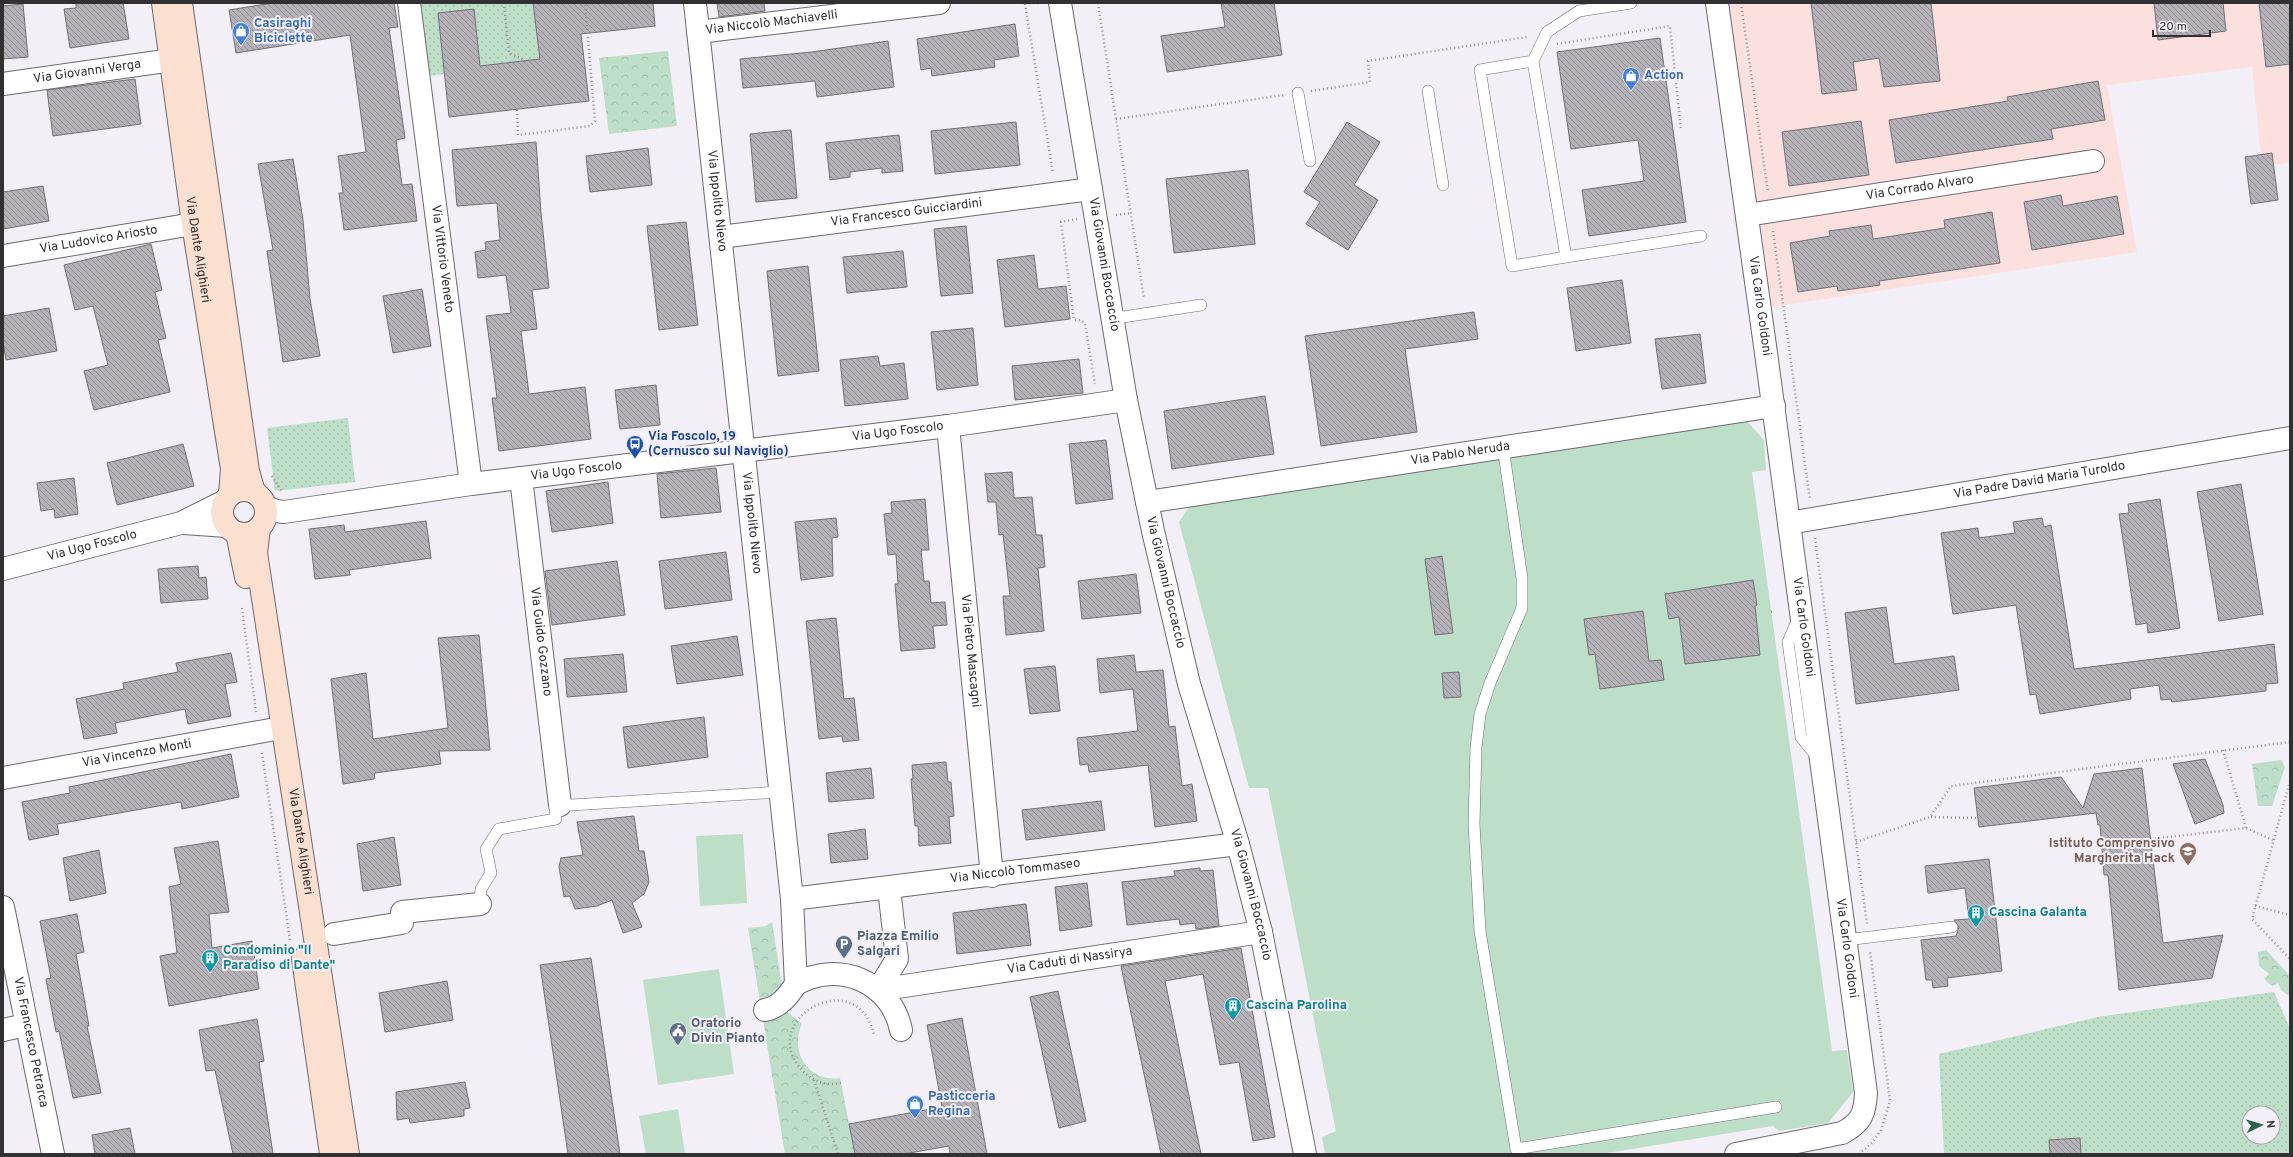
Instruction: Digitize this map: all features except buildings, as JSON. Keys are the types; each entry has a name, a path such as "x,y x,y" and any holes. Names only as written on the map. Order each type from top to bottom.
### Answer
{"street":[{"name":"Via Dante Alighieri","path":"163,3 172,60 193,224 232,470 228,498"},
{"name":"Via Dante Alighieri","path":"181,3 248,471 260,500"},
{"name":"Via Vittorio Veneto","path":"409,3 471,484"},
{"name":"Via Ippolito Nievo","path":"695,3 721,237 742,452 792,899"},
{"name":"Via Niccolò Machiavelli","path":"698,32 939,3"},
{"name":"Via Giovanni Boccaccio","path":"1060,3 1112,322 1147,502 1190,684 1238,844 1261,932 1305,1154"},
{"name":"Via Carlo Goldoni","path":"1717,3 1774,406 1866,1093 1865,1106 1862,1116 1854,1127 1842,1133 1736,1154"},
{"name":"Via Giovanni Verga","path":"3,84 172,60"},
{"name":"Via Corrado Alvaro","path":"1747,215 2093,161"},
{"name":"Via Francesco Guicciardini","path":"721,237 1091,189"},
{"name":"Via Ludovico Ariosto","path":"3,256 193,224"},
{"name":"Via Ugo Foscolo","path":"260,500 276,511 284,512 471,484 948,426 1126,400"},
{"name":"Via Pablo Neruda","path":"1147,502 1774,406"},
{"name":"Via Pietro Mascagni","path":"948,426 992,876"},
{"name":"Via Padre David Maria Turoldo","path":"1789,523 2290,438"},
{"name":"Via Guido Gozzano","path":"521,478 560,805"},
{"path":"239,491 260,500 266,515 259,528 249,533 232,530 222,516 228,498 239,491"},
{"name":"Via Ugo Foscolo","path":"3,569 181,523 228,498"},
{"name":"Via Ugo Foscolo","path":"181,523 232,530"},
{"name":"Via Dante Alighieri","path":"259,528 256,553 348,1154"},
{"name":"Via Dante Alighieri","path":"232,530 243,555 270,730 331,1154"},
{"name":"Via Vincenzo Monti","path":"3,778 270,730"},
{"name":"Via Niccolò Tommaseo","path":"792,899 992,876 1238,844"},
{"path":"878,990 897,959 888,888"},
{"path":"792,899 796,984"},
{"path":"334,934 402,923 402,912 480,904"},
{"name":"Via Francesco Petrarca","path":"3,907 53,1154"},
{"name":"Via Caduti di Nassirya","path":"878,990 1261,932"},
{"path":"765,1010 778,1005 788,996 796,984 819,974 837,973 858,978 878,990 894,1010 901,1030"},
{"path":"3,1030 26,1025"}],"lane":[{"path":"1566,257 1534,61 1546,32 1579,11 1631,3"},
{"path":"1534,61 1480,70 1512,266 1701,236"},
{"path":"1428,90 1443,185"},
{"path":"1298,92 1310,161"},
{"path":"1112,322 1123,316 1201,305"},
{"path":"1503,447 1522,578 1522,608 1490,683 1480,714 1476,748 1474,824 1480,931 1516,1152 1776,1107"},
{"path":"480,904 481,889 491,873 486,849 499,829 556,819 555,806 780,792"},
{"path":"1846,940 1952,927"}],"path":[{"path":"504,3 509,53 526,61"},
{"path":"517,110 518,135 590,126 595,121 585,3"},
{"path":"1098,3 1146,312"},
{"path":"1025,4 1058,194"},
{"path":"1116,119 1370,82 1368,61 1525,36 1542,43 1554,44 1670,26 1681,130"},
{"path":"1109,216 1131,213"},
{"path":"1076,216 1077,220 1061,222 1074,320 1081,320 1085,324 1088,332 1096,388 1092,392 1095,405"},
{"path":"1930,818 1951,786 2290,742"},
{"path":"2223,750 2246,828"},
{"path":"2290,781 2252,919 2290,959"},
{"path":"1856,842 1930,818 1978,818"},
{"path":"2151,839 2246,828 2274,840"},
{"path":"2255,906 2290,915"},
{"path":"842,1084 824,1083 814,1080 800,1068 791,1047 794,1027 806,1010 819,1003 830,1000 848,1003 864,1013 874,1034"},
{"path":"814,1080 838,1154"}],"shaded area":[{"path":"1728,3 2290,3 2290,163 2262,166 2252,67 2107,85 2137,252 1772,307"}],"green space":[{"path":"416,3 533,3 540,59 424,77"},
{"path":"668,51 677,126 609,134 599,58"},
{"path":"348,418 355,482 275,491 267,428"},
{"path":"1745,419 1764,440 1766,470 1752,472 1832,1051 1847,1050 1853,1092 1828,1123 1779,1131 1773,1126 1601,1154 1325,1154 1322,1137 1336,1131 1268,788 1249,788 1179,522 1191,504"},
{"path":"2281,760 2285,767 2272,806 2258,806 2252,764"},
{"path":"743,834 747,903 700,906 696,836"},
{"path":"772,922 786,1011 802,1024 798,1045 800,1054 804,1063 810,1070 829,1078 840,1078 855,1154 785,1154 748,928 766,926"},
{"path":"2266,950 2290,976 2290,996 2281,990 2278,983 2272,986 2264,979 2269,974 2259,966 2258,952"},
{"path":"719,969 734,1074 658,1085 643,980"},
{"path":"2274,992 2290,1029 2290,1154 1944,1154 1939,1054 2098,1017"},
{"path":"678,1109 685,1154 646,1154 639,1116"}],"place":[{"name":"Casiraghi Biciclette","path":"241,46"},
{"name":"Action","path":"1631,91"},
{"name":"Via Foscolo, 19 (Cernusco sul Naviglio)","path":"635,459"},
{"name":"Istituto Comprensivo Margherita Hack","path":"2188,866"},
{"name":"Cascina Galanta","path":"1976,928"},
{"name":"Piazza Emilio Salgari","path":"844,959"},
{"name":"Condominio \"Il Paradiso di Dante\"","path":"210,973"},
{"name":"Cascina Parolina","path":"1233,1021"},
{"name":"Oratorio Divin Pianto","path":"678,1046"},
{"name":"Pasticceria Regina","path":"915,1119"}]}
